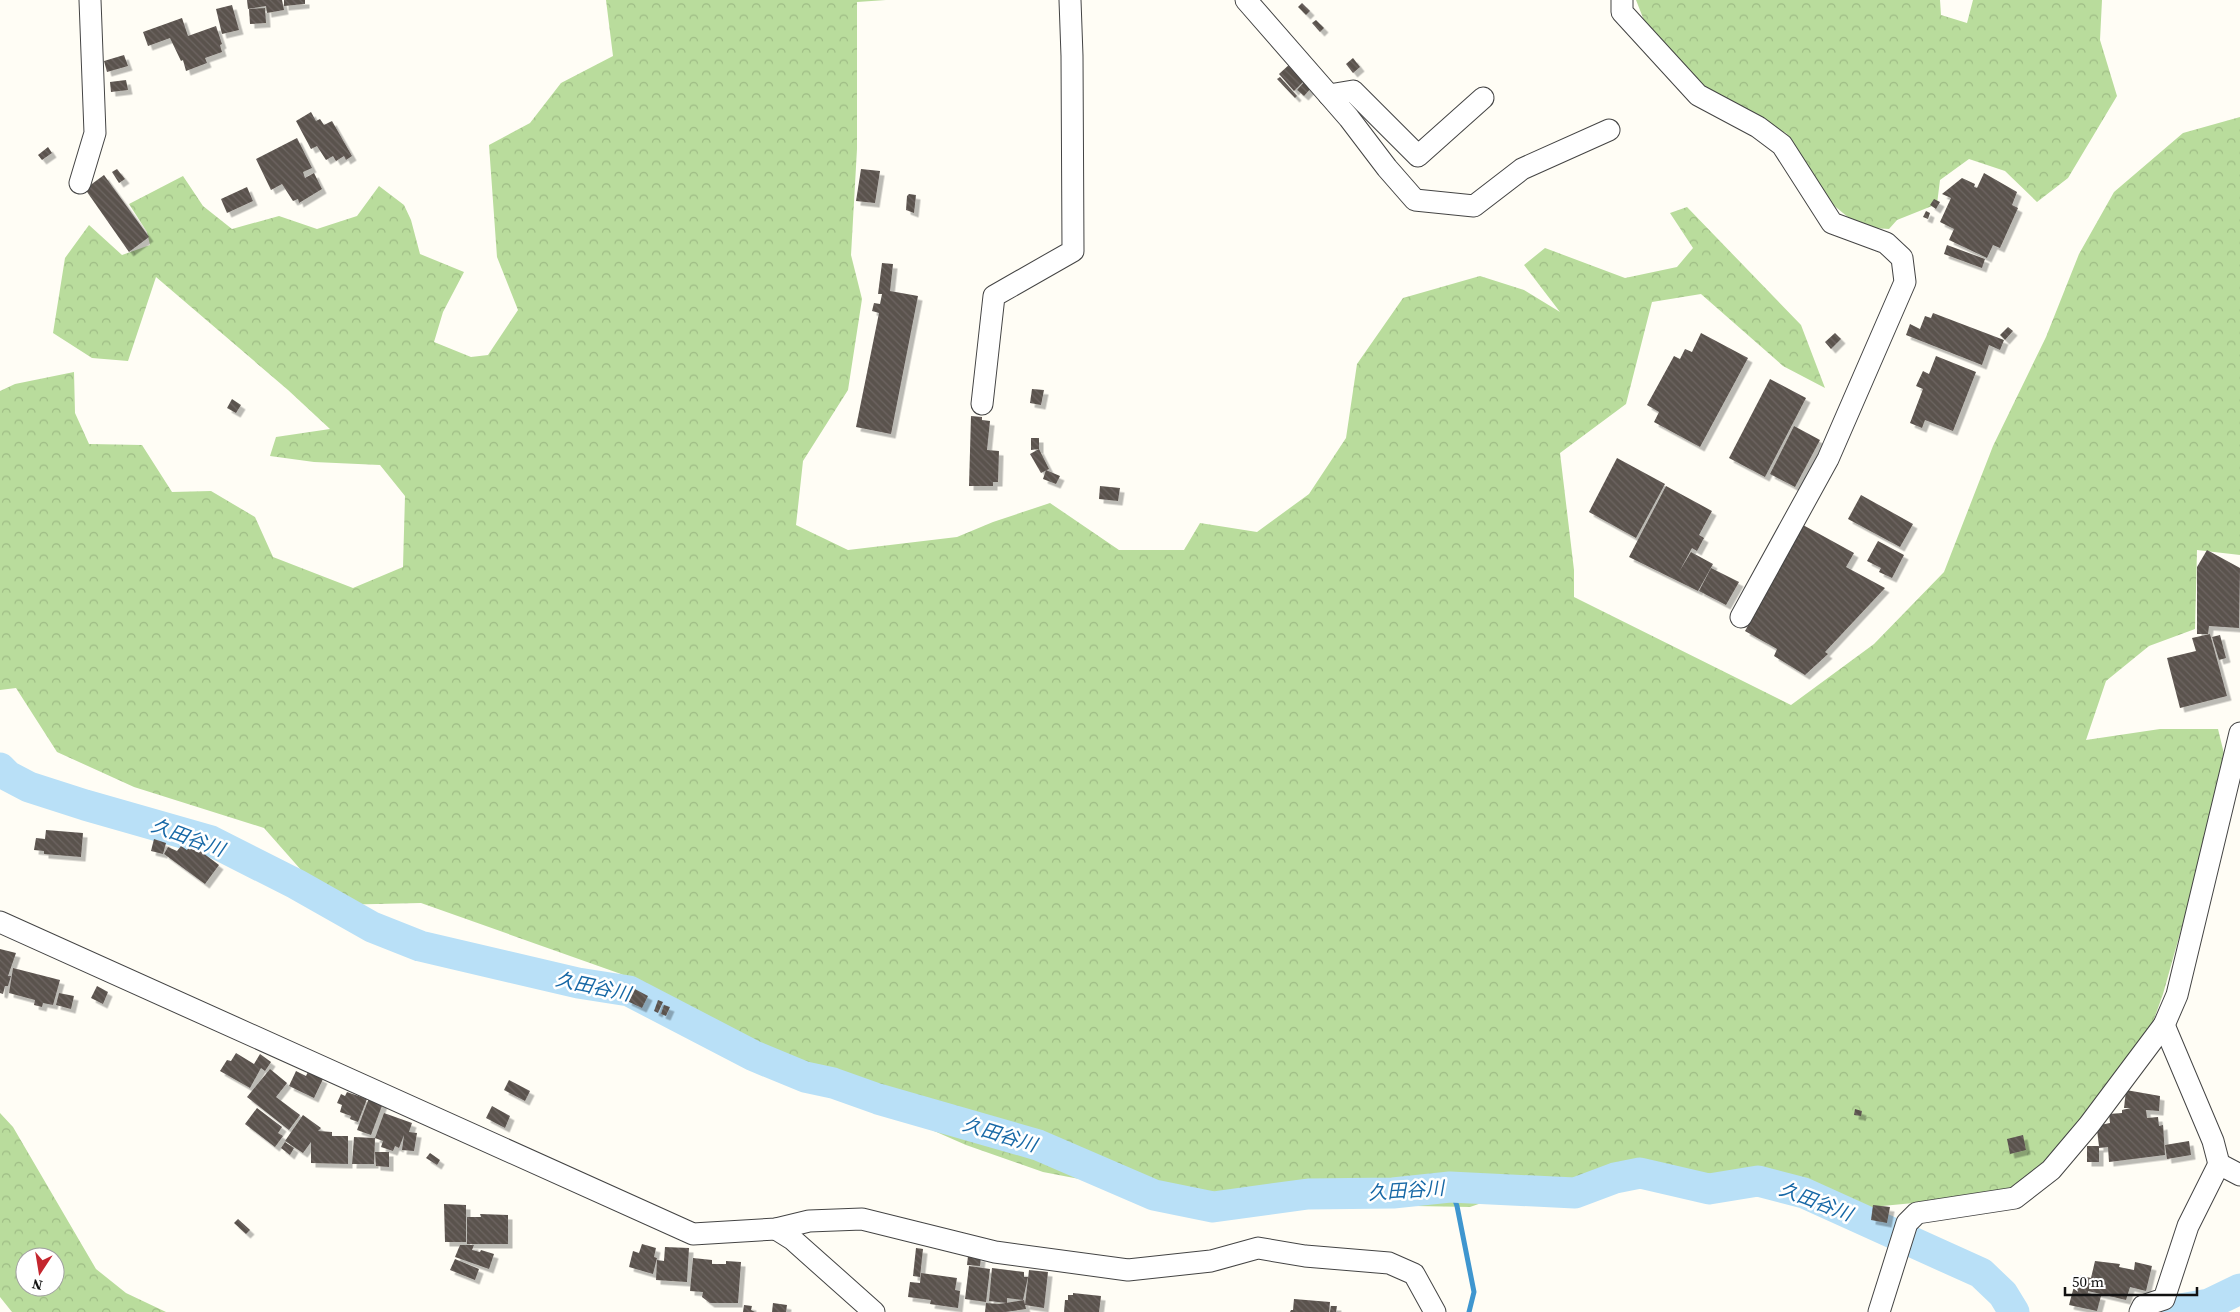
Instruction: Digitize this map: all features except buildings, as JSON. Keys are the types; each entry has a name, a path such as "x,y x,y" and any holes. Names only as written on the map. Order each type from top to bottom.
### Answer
{"street":[{"path":"80,183 95,132 90,0"},
{"path":"982,404 994,296 1073,251 1070,0"},
{"path":"1246,0 1329,95 1415,200 1474,206 1522,169 1609,130"},
{"path":"1622,0 1622,12 1698,95 1758,126 1782,146 1832,223 1886,243 1902,258 1905,282 1828,459 1741,617"},
{"path":"1329,95 1353,91 1418,156 1483,98"},
{"path":"1879,1312 1907,1222 1917,1213 2015,1198 2051,1170 2089,1125 2164,1025 2177,995 2240,733"},
{"path":"0,922 693,1234 776,1229 809,1221 862,1220 995,1252 1128,1270 1212,1261 1258,1248 1305,1256 1389,1262 1414,1274 1435,1312"},
{"path":"2140,1312 2144,1306 2164,1299 2188,1226 2219,1164 2213,1141 2164,1025"},
{"path":"2219,1164 2240,1175"},
{"path":"776,1229 798,1245 874,1312"}],"green space":[{"path":"606,0 886,0 857,2 857,149 851,255 862,299 848,390 803,461 796,525 848,550 957,537 993,522 1050,503 1119,550 1184,550 1200,523 1257,532 1309,494 1346,438 1357,364 1403,298 1480,276 1524,290 1560,312 1524,265 1545,248 1625,278 1677,267 1693,248 1670,213 1687,207 1801,325 1825,388 1783,366 1701,294 1652,302 1626,404 1560,453 1574,570 1574,597 1791,705 1874,644 1944,572 1993,446 2046,337 2079,254 2114,192 2183,133 2240,117 2240,555 2197,550 2195,629 2149,646 2106,681 2086,740 2160,729 2218,729 2227,766 2163,994 2153,1022 2123,1082 2029,1184 1997,1195 1851,1209 1818,1201 1772,1181 1705,1183 1634,1167 1589,1184 1541,1188 1490,1200 1470,1207 1361,1205 1320,1209 1126,1188 1043,1172 966,1145 841,1090 621,974 421,903 332,905 264,828 134,787 57,752 16,688 0,690 0,391 15,384 74,372 75,413 89,444 142,445 172,492 211,491 255,517 273,557 353,588 403,567 405,496 380,465 314,462 270,456 276,437 330,429 288,390 156,277 128,361 92,358 53,333 65,258 89,225 122,255 150,245 147,232 129,204 183,176 203,206 232,229 279,216 317,229 357,216 379,186 404,205 411,220 420,254 464,272 443,312 434,342 471,357 488,355 518,310 497,257 489,145 530,123 561,83 613,56"},
{"path":"1636,0 1940,0 1941,15 1967,23 1973,0 2102,0 2100,40 2117,96 2068,178 2037,202 2005,171 1969,159 1940,180 1937,204 1897,220 1889,229 1860,227 1826,199 1786,133 1741,116 1697,85 1647,28"},
{"path":"0,1113 13,1127 96,1269 126,1293 166,1312 12,1312 0,1297"}],"waterway":[{"name":"久田谷川","path":"0,768 8,776 29,787 211,841 296,884 372,927 420,946 578,983 629,991 754,1056 805,1077 833,1083 878,1099 1038,1145 1154,1195 1213,1207 1308,1194 1393,1193 1450,1187 1575,1193 1615,1178 1640,1173 1709,1189 1758,1181 1804,1193 1981,1273 2003,1294 2014,1312"},
{"path":"1450,1187 1457,1206 1474,1292 1469,1312"},
{"name":"久田谷川","path":"2163,1312 2209,1304 2240,1289"}]}
